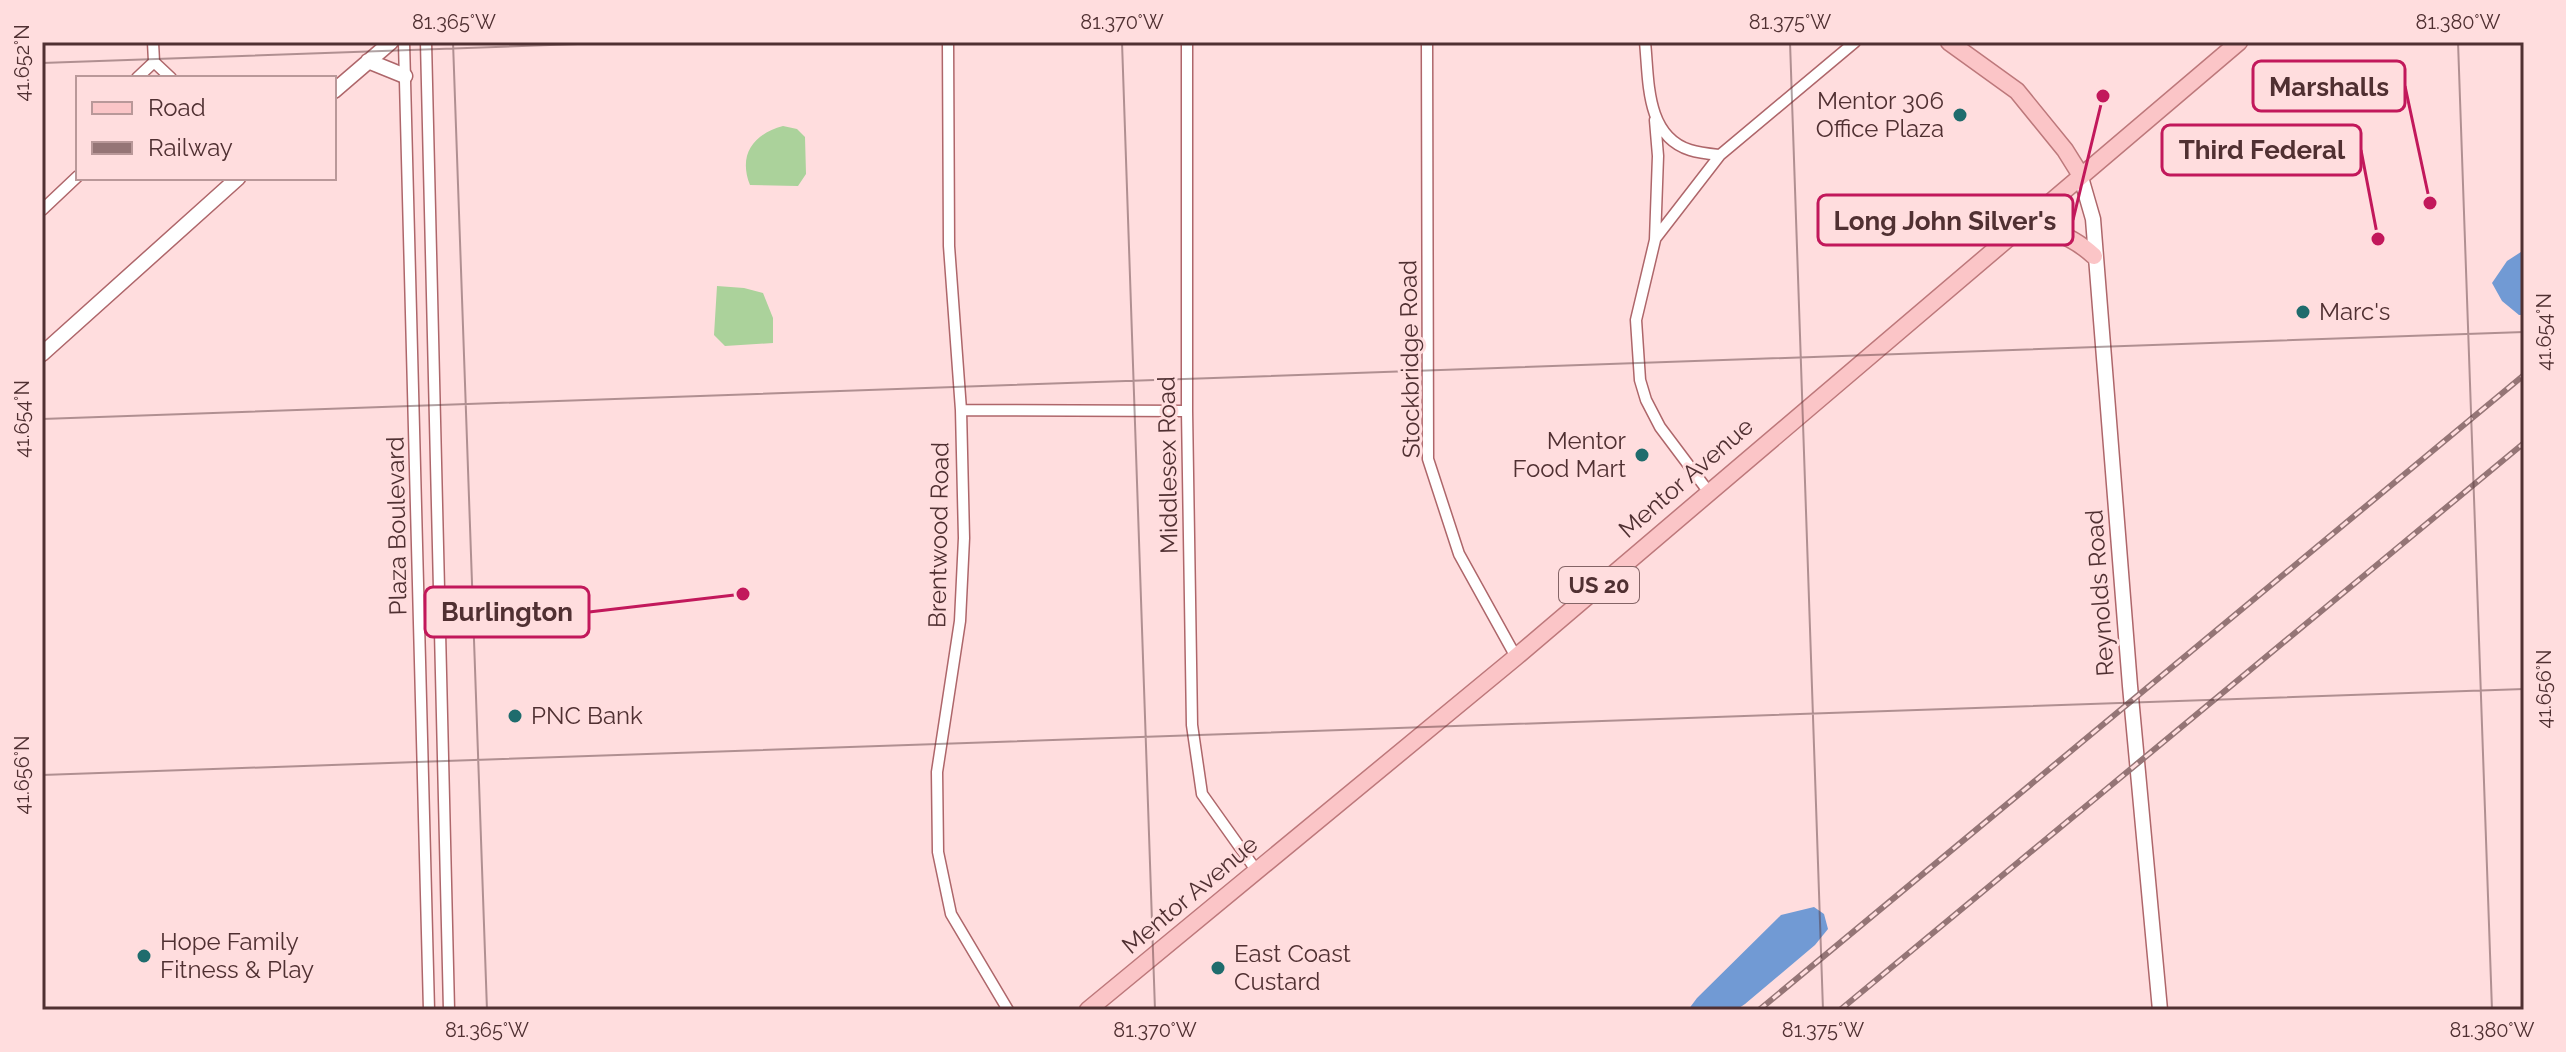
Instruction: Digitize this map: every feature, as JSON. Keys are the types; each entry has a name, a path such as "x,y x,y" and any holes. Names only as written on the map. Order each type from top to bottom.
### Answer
{"main road":[{"path":"336,89 391,42"},
{"path":"1949,42 2017,91 2080,174"},
{"name":"Mentor Avenue","path":"1088,1010 1516,657 2080,174 2239,42"},
{"path":"368,61 405,76"},
{"name":"Reynolds Road","path":"2080,174 2090,205 2160,1010"},
{"path":"42,354 236,180"},
{"path":"2010,235 2036,231 2061,233 2094,256"}],"street":[{"path":"153,42 154,62 169,76"},
{"name":"Plaza Boulevard","path":"404,42 429,1010"},
{"name":"Plaza Boulevard","path":"426,42 449,1010"},
{"name":"Brentwood Road","path":"948,42 949,246 961,410 964,538 960,621 937,772 938,852 951,914 1008,1010"},
{"name":"Middlesex Road","path":"1187,42 1187,411 1192,725 1202,794 1256,870"},
{"name":"Stockbridge Road","path":"1427,42 1428,459 1459,554 1516,657"},
{"path":"1645,42 1658,156 1655,240 1636,320 1640,380 1660,427 1708,491"},
{"path":"1655,240 1720,155 1855,42"},
{"path":"139,76 154,62"},
{"path":"1655,120 1669,138 1687,149 1720,155"},
{"path":"42,210 76,178"},
{"path":"961,410 1187,411"}],"green space":[{"path":"783,126 797,129 805,137 806,174 798,186 750,185 746,164 751,147 764,134"},
{"path":"717,286 763,293 773,318 773,343 725,346 714,335"}],"water":[{"path":"2524,250 2524,315 2519,315 2502,301 2492,283 2507,261"},
{"path":"1814,907 1824,914 1828,929 1815,945 1745,1004 1736,1010 1688,1010 1781,915"}],"railway":[{"path":"1759,1010 2524,375"},
{"path":"1840,1010 2524,443"}],"place":[{"name":"Long John Silver's","path":"2103,96"},
{"name":"Mentor 306 Office Plaza","path":"1960,115"},
{"name":"Marshalls","path":"2430,203"},
{"name":"Third Federal","path":"2378,239"},
{"name":"Marc's","path":"2303,312"},
{"name":"Mentor Food Mart","path":"1642,455"},
{"name":"Burlington","path":"743,594"},
{"name":"PNC Bank","path":"515,716"},
{"name":"Hope Family Fitness & Play","path":"144,956"},
{"name":"East Coast Custard","path":"1218,968"}]}
